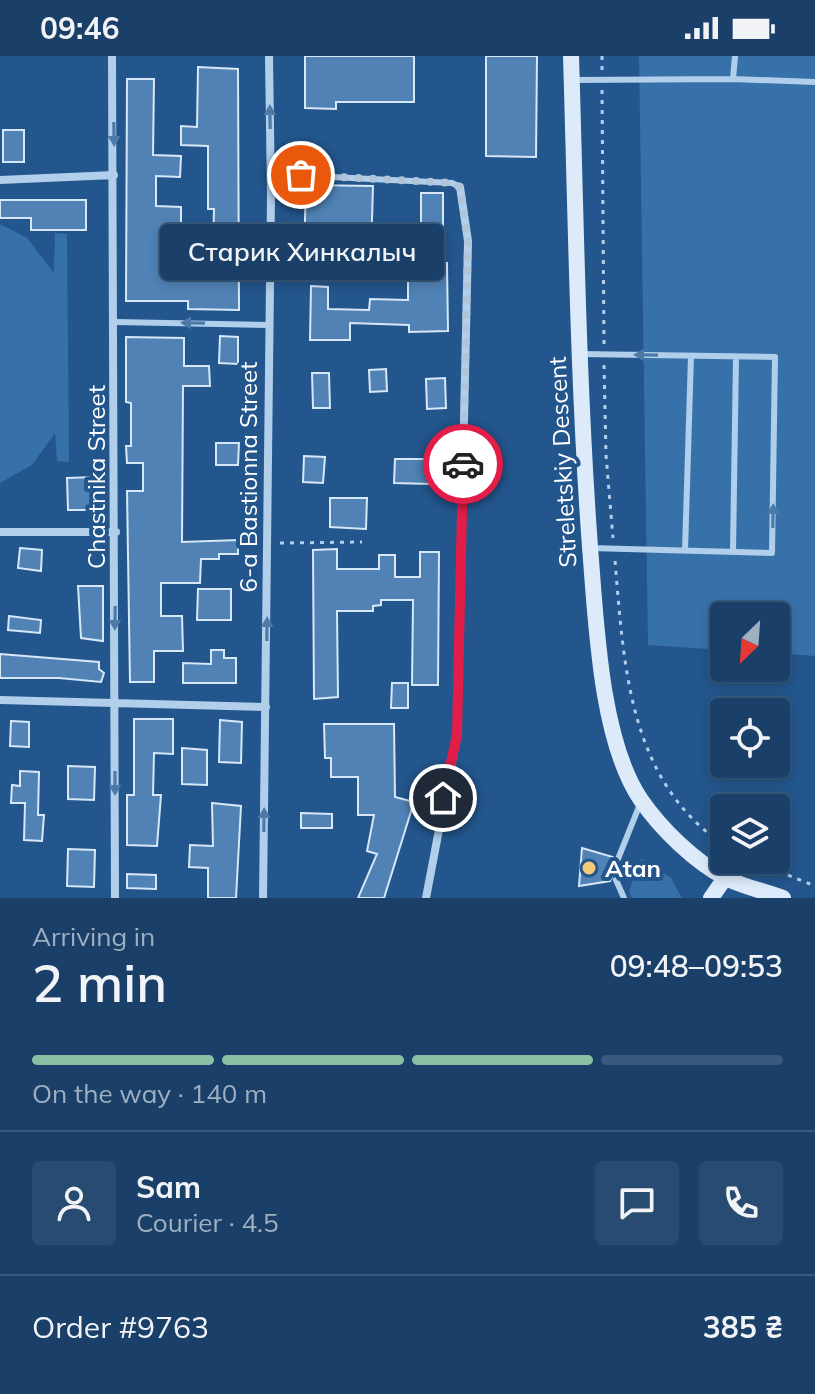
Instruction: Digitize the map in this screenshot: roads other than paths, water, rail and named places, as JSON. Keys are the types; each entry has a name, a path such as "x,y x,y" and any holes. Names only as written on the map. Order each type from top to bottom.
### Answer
{"main road":[{"name":"Streletskiy Descent","path":"571,56 579,354 590,548 595,610 611,722 623,763 641,800 680,844 725,878 783,898"},
{"path":"711,898 725,878"}],"street":[{"name":"Chastnika Street","path":"112,56 116,322 115,898"},
{"name":"6-a Bastionna Street","path":"263,898 271,174 269,56"},
{"path":"0,180 114,175"},
{"path":"426,898 457,735 468,241 460,187"},
{"path":"0,532 116,532"},
{"path":"0,700 266,707"}],"lane":[{"path":"733,79 735,56"},
{"path":"571,80 640,79"},
{"path":"571,80 815,82"},
{"path":"271,174 452,183 460,187"},
{"path":"116,322 269,325"},
{"path":"579,354 775,357 772,553 590,548"},
{"path":"685,551 691,356"},
{"path":"733,552 736,357"},
{"path":"618,859 641,800"},
{"path":"616,880 624,898"}],"place":[{"name":"Старик Хинкалыч","path":"301,175"},
{"name":"Atan","path":"589,868"}]}
